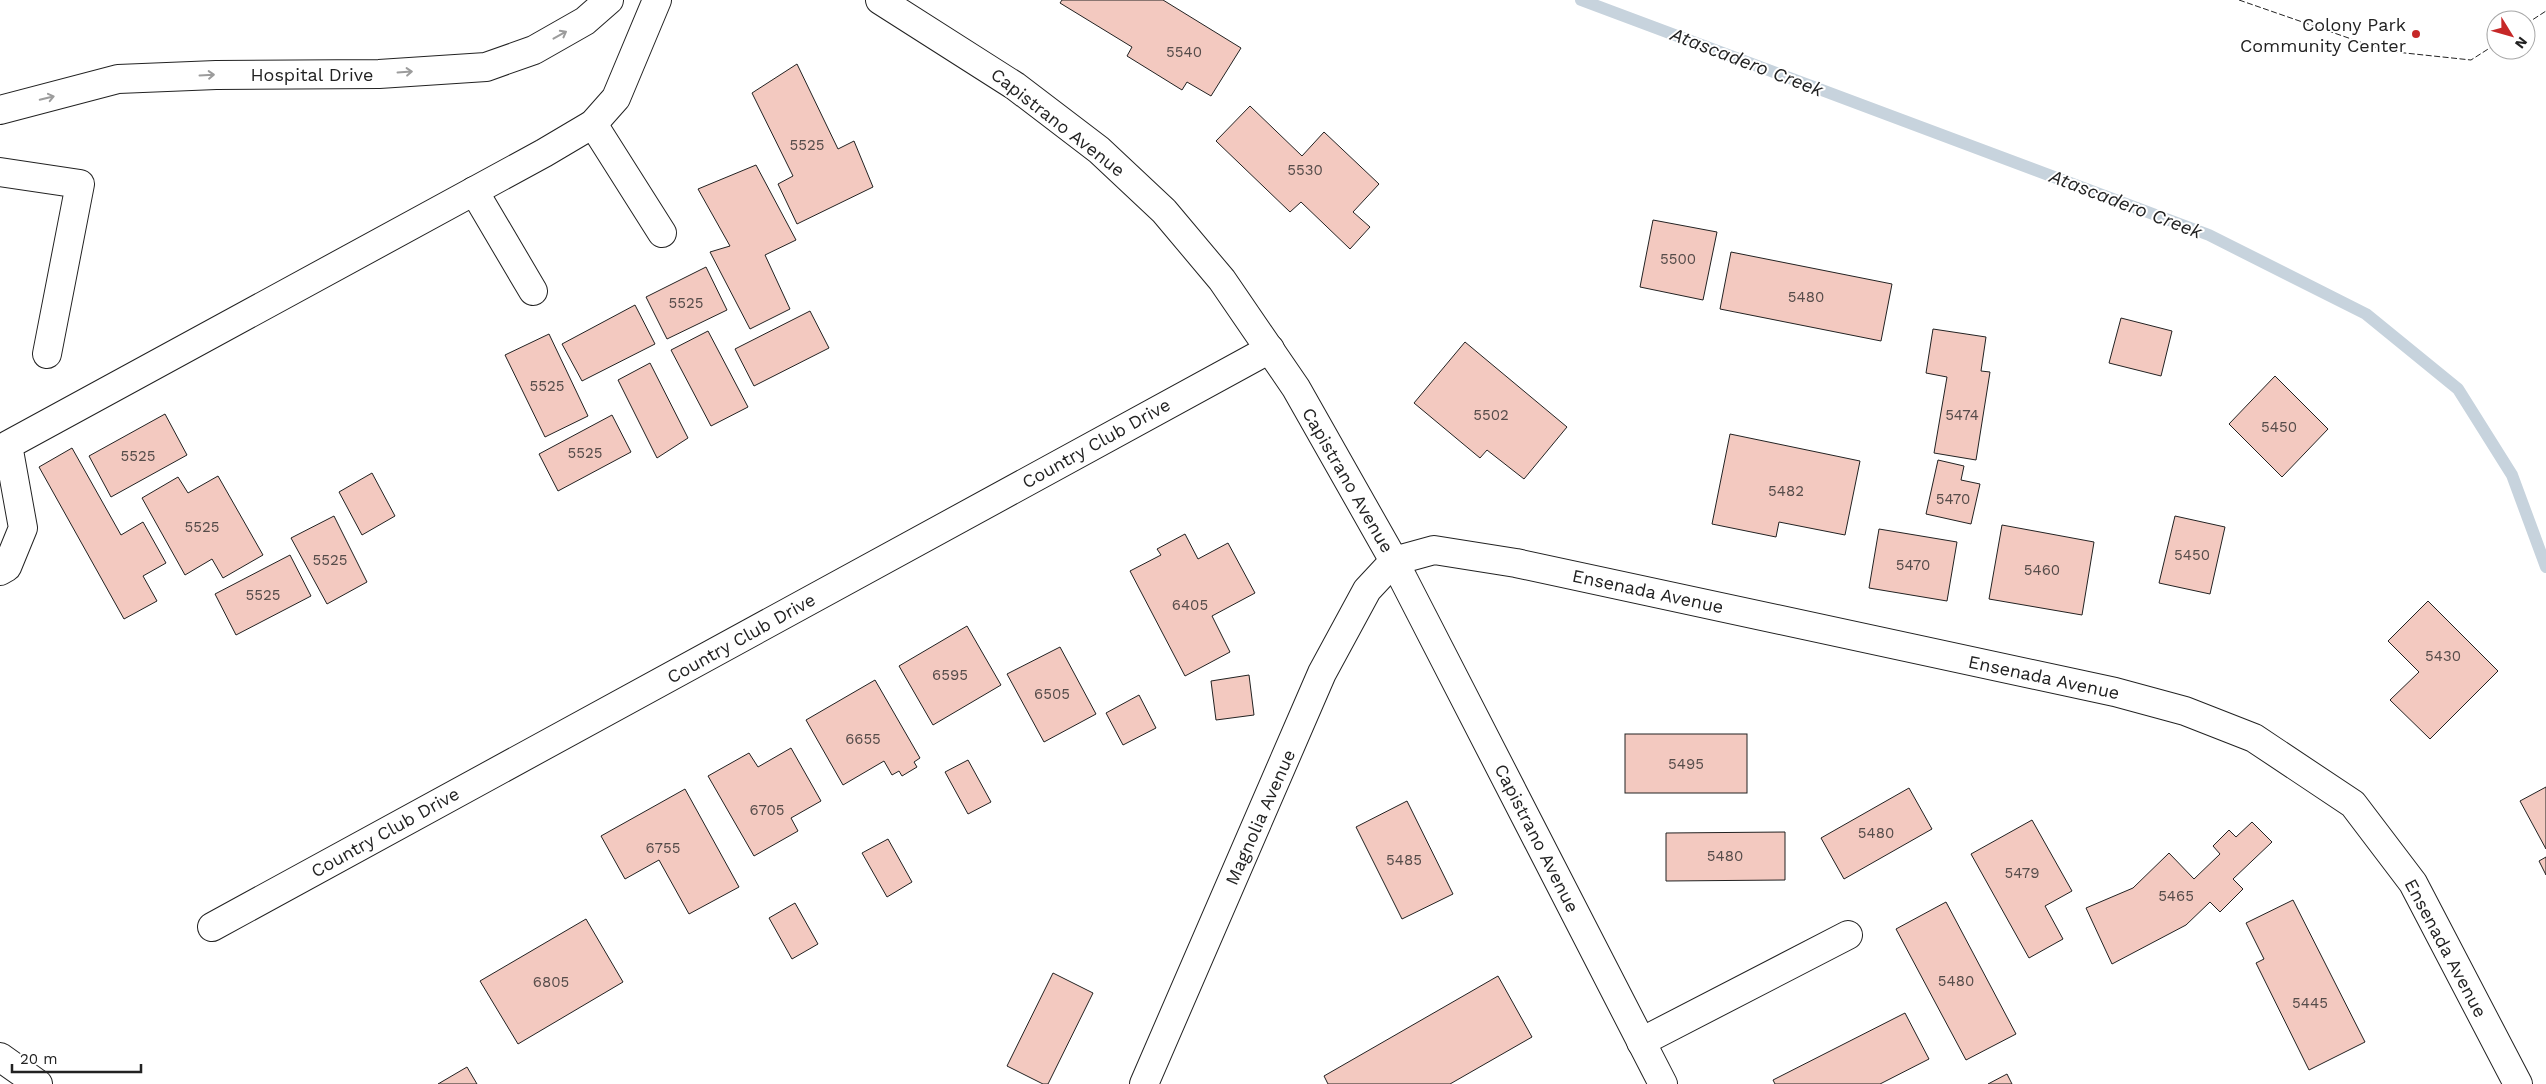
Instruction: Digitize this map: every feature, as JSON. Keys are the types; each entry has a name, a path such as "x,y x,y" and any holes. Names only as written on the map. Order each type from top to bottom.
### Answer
{"street":[{"name":"Hospital Drive","path":"0,110 118,80 216,75 379,74 486,67 534,50 585,21 609,0"},
{"path":"0,571 7,567 23,528 8,445 593,124 616,98 656,0"},
{"name":"Capistrano Avenue","path":"880,0 930,30 1015,86 1099,150 1164,211 1222,280 1296,388 1394,560 1663,1084"},
{"path":"593,124 662,233"},
{"path":"0,172 80,184 46,354"},
{"path":"474,191 533,291"},
{"name":"Country Club Drive","path":"212,927 1270,349"},
{"name":"Ensenada Avenue","path":"1394,560 1434,550 1516,563 2115,692 2185,711 2254,738 2353,804 2413,883 2518,1084"},
{"name":"Magnolia Avenue","path":"1144,1084 1322,673 1367,590 1394,560"},
{"path":"1641,1042 1848,935"},
{"path":"0,1056 38,1084"}],"building":[{"path":"1062,0 1163,0 1241,48 1211,96 1187,82 1182,90 1127,56 1132,47 1060,3"},
{"path":"797,64 838,149 854,141 873,187 797,224 778,184 793,176 752,93"},
{"path":"1250,106 1302,156 1324,132 1379,184 1353,212 1370,227 1350,249 1301,202 1290,212 1216,141"},
{"path":"756,165 796,240 765,255 790,309 750,329 710,252 730,246 698,189"},
{"path":"1653,220 1717,232 1703,300 1640,287"},
{"path":"1731,252 1892,284 1881,341 1720,309"},
{"path":"706,267 727,310 667,339 646,297"},
{"path":"635,305 655,344 582,381 562,344"},
{"path":"810,311 829,348 754,386 735,349"},
{"path":"2121,318 2172,331 2161,376 2109,363"},
{"path":"1933,329 1986,337 1981,371 1990,372 1976,460 1934,453 1947,377 1926,373"},
{"path":"708,331 748,407 711,426 671,350"},
{"path":"549,334 588,416 545,437 505,355"},
{"path":"1465,342 1567,427 1524,479 1487,450 1480,458 1414,403"},
{"path":"650,363 688,438 657,458 618,380"},
{"path":"2275,376 2328,429 2282,477 2229,424"},
{"path":"165,414 187,455 111,497 89,456"},
{"path":"612,415 631,452 558,491 539,454"},
{"path":"1730,434 1860,461 1845,535 1779,522 1776,537 1712,524"},
{"path":"72,448 121,535 143,522 166,563 143,576 157,601 124,619 39,467"},
{"path":"1938,460 1964,466 1961,480 1980,484 1971,524 1926,514"},
{"path":"372,473 395,516 362,535 339,492"},
{"path":"218,476 263,555 223,578 212,559 185,575 142,498 178,477 188,493"},
{"path":"334,516 367,582 327,604 291,538"},
{"path":"2175,516 2225,527 2210,594 2159,583"},
{"path":"2002,525 2094,542 2082,615 1989,599"},
{"path":"1879,529 1957,542 1947,601 1869,588"},
{"path":"1185,534 1198,559 1228,543 1255,593 1212,616 1230,652 1185,676 1130,571 1161,555 1157,549"},
{"path":"290,555 311,596 236,635 215,594"},
{"path":"2428,601 2498,671 2430,739 2390,700 2419,672 2388,641"},
{"path":"967,626 1001,685 933,725 899,666"},
{"path":"1060,647 1096,714 1044,742 1007,674"},
{"path":"1249,675 1254,715 1216,720 1211,681"},
{"path":"875,680 920,758 914,762 917,767 902,776 899,771 892,775 884,761 843,785 806,720"},
{"path":"1139,695 1156,728 1123,745 1106,713"},
{"path":"1625,734 1747,734 1747,793 1625,793"},
{"path":"791,748 821,801 791,818 798,831 754,856 708,776 749,753 758,767"},
{"path":"968,760 991,802 968,814 945,772"},
{"path":"2546,787 2546,849 2520,801"},
{"path":"1909,788 1932,829 1844,879 1821,838"},
{"path":"685,789 739,887 689,914 659,860 625,879 601,836"},
{"path":"1407,801 1453,894 1402,919 1356,827"},
{"path":"2032,820 2072,891 2045,906 2063,939 2029,958 1971,854"},
{"path":"2252,822 2272,842 2233,879 2243,889 2220,912 2210,902 2186,925 2112,964 2086,908 2133,888 2169,853 2194,879 2220,854 2213,846 2229,830 2236,837"},
{"path":"1785,832 1785,880 1666,881 1666,833"},
{"path":"888,839 912,882 887,897 862,853"},
{"path":"2546,857 2546,875 2539,861"},
{"path":"2293,900 2365,1042 2309,1070 2256,963 2264,959 2246,923"},
{"path":"1946,902 2016,1034 1966,1060 1896,929"},
{"path":"795,903 818,944 792,959 769,918"},
{"path":"586,919 623,982 518,1044 480,981"},
{"path":"1053,973 1093,993 1048,1084 1043,1084 1007,1066"},
{"path":"1498,976 1532,1037 1450,1084 1328,1084 1324,1076"},
{"path":"1905,1013 1929,1059 1880,1084 1775,1084 1773,1080"},
{"path":"467,1067 477,1084 438,1084"},
{"path":"2007,1074 2012,1084 1988,1084"}],"waterway":[{"name":"Atascadero Creek","path":"1581,0 2209,235 2366,314 2458,389 2512,475 2546,567"}],"fence":[{"path":"2239,0 2386,51 2471,60 2486,50"},
{"path":"2536,18 2546,11"}],"place":[{"name":"Colony Park Community Center","path":"2416,34"}]}
